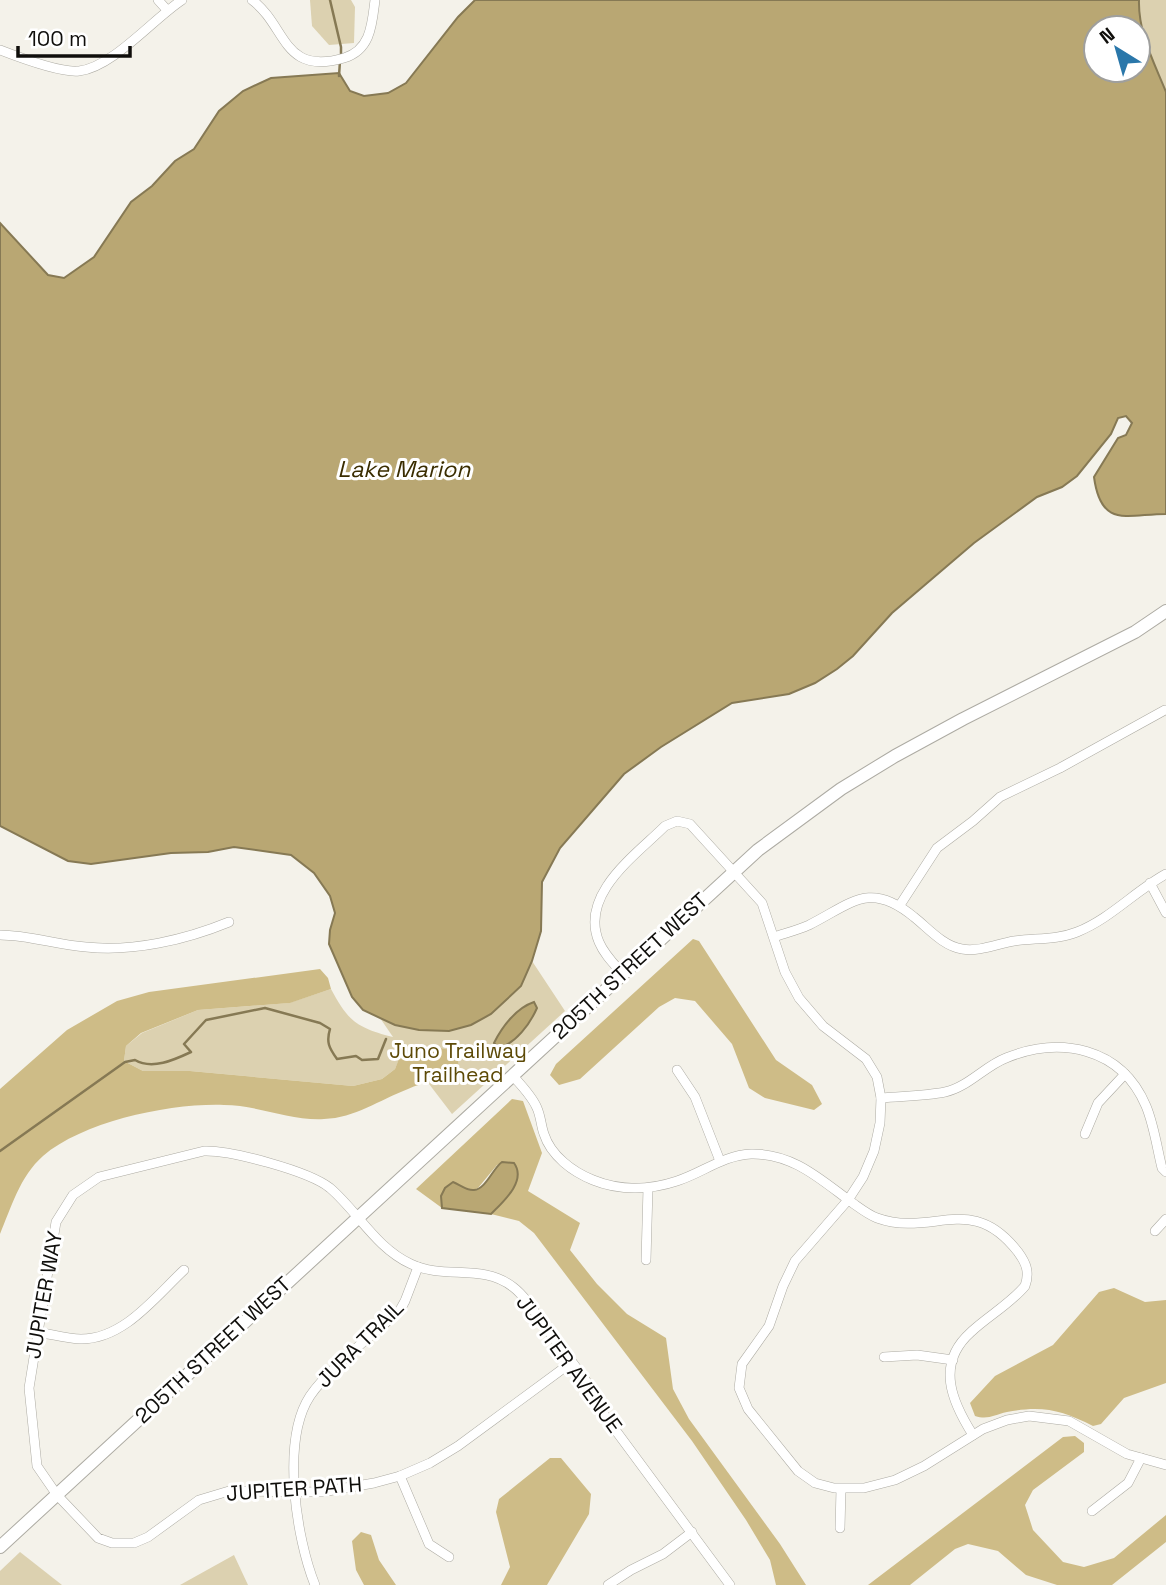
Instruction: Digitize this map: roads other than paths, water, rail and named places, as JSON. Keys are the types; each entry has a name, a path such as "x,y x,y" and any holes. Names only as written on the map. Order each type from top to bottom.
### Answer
{"street":[{"path":"158,0 167,10"},
{"path":"0,50 34,63 79,71 108,60 182,0"},
{"path":"252,0 283,41 301,57 314,63 335,61 354,55 369,38 375,0"},
{"name":"205TH STREET WEST","path":"0,1547 733,871 797,821 895,756 1135,632 1166,611"},
{"path":"900,905 937,848 1000,797 1060,768 1165,710"},
{"path":"622,973 598,940 595,922 597,904 609,881 665,826 677,821 690,824 762,903 785,972 799,998 823,1026 866,1059 877,1077 881,1098 880,1123 874,1151 863,1177 848,1200 792,1266 769,1326 742,1364 738,1383 745,1406 798,1471 821,1485 841,1489 874,1486 905,1477 973,1435 1007,1420 1029,1416 1074,1423 1128,1454 1166,1465"},
{"path":"774,937 808,926 844,904 858,899 880,898 900,905 947,943 960,949 973,950 1015,941 1055,938 1099,921 1166,874"},
{"path":"1150,883 1166,913"},
{"path":"0,935 83,947 118,948 194,934 229,922"},
{"path":"881,1098 946,1092 1004,1058 1047,1046 1069,1046 1108,1060 1125,1074 1136,1088 1146,1106 1162,1168 1166,1172"},
{"path":"677,1070 695,1097 720,1161"},
{"path":"1085,1134 1098,1103 1125,1074"},
{"path":"512,1075 533,1100 550,1146 567,1164 593,1180 610,1185 648,1188 678,1181 720,1161 751,1154 784,1158 810,1170 874,1217 902,1225 954,1217 982,1223 1002,1235 1023,1258 1028,1271 1025,1286 968,1334 953,1360 950,1382 952,1395 973,1435"},
{"name":"JUPITER WAY","path":"57,1494 37,1466 29,1388 56,1222 73,1195 99,1177 204,1151 219,1150 310,1176 328,1187 357,1217"},
{"path":"646,1260 648,1188"},
{"name":"JUPITER AVENUE","path":"357,1217 389,1251 418,1267 440,1272 476,1272 502,1280 524,1298 592,1389 606,1416 730,1585"},
{"path":"1155,1231 1166,1219"},
{"name":"JURA TRAIL","path":"315,1585 301,1536 295,1492 296,1435 300,1418 307,1401 324,1379 400,1310 418,1267"},
{"path":"37,1332 82,1339 109,1334 127,1323 184,1270"},
{"path":"884,1357 917,1355 953,1360"},
{"name":"JUPITER PATH","path":"57,1494 98,1538 112,1544 127,1545 141,1541 192,1504 214,1494 236,1490 295,1492 348,1489 400,1476 458,1446 572,1362"},
{"path":"1092,1511 1128,1483 1141,1458"},
{"path":"400,1476 429,1544 449,1557"},
{"path":"840,1528 841,1489"},
{"path":"608,1585 663,1554 692,1532"}],"water":[{"name":"Lake Marion","path":"475,0 1139,0 1139,14 1082,14 1082,84 1152,84 1152,58 1166,92 1166,514 1118,515 1103,505 1094,477 1118,438 1126,435 1132,423 1126,416 1118,418 1111,434 1077,476 1062,487 1037,497 974,543 892,613 853,656 837,669 815,683 789,694 732,703 661,747 624,774 560,848 542,882 541,931 521,986 491,1014 471,1025 449,1031 419,1030 395,1025 363,1010 352,997 329,944 335,913 330,896 314,873 291,855 234,847 91,864 68,861 0,826 0,223 48,275 64,278 94,257 131,202 152,186 175,161 194,149 219,111 243,91 271,78 339,73 350,91 364,96 388,93 406,83 458,17"},
{"path":"534,1002 537,1008 526,1026 511,1042 499,1048 494,1043 505,1025 521,1009"},
{"path":"502,1162 514,1163 518,1177 512,1191 491,1214 442,1208 441,1196 445,1188 453,1182 469,1189 478,1189"}],"waterway":[{"path":"330,0 341,55"},
{"path":"339,76 340,61"},
{"path":"0,1151 125,1062 135,1060 156,1064 191,1052 184,1044 206,1020 265,1008 320,1023 330,1029 329,1045 337,1059 356,1056 362,1060 378,1059 386,1039"}],"park label":[{"name":"Juno Trailway Trailhead","path":"458,1063"}]}
